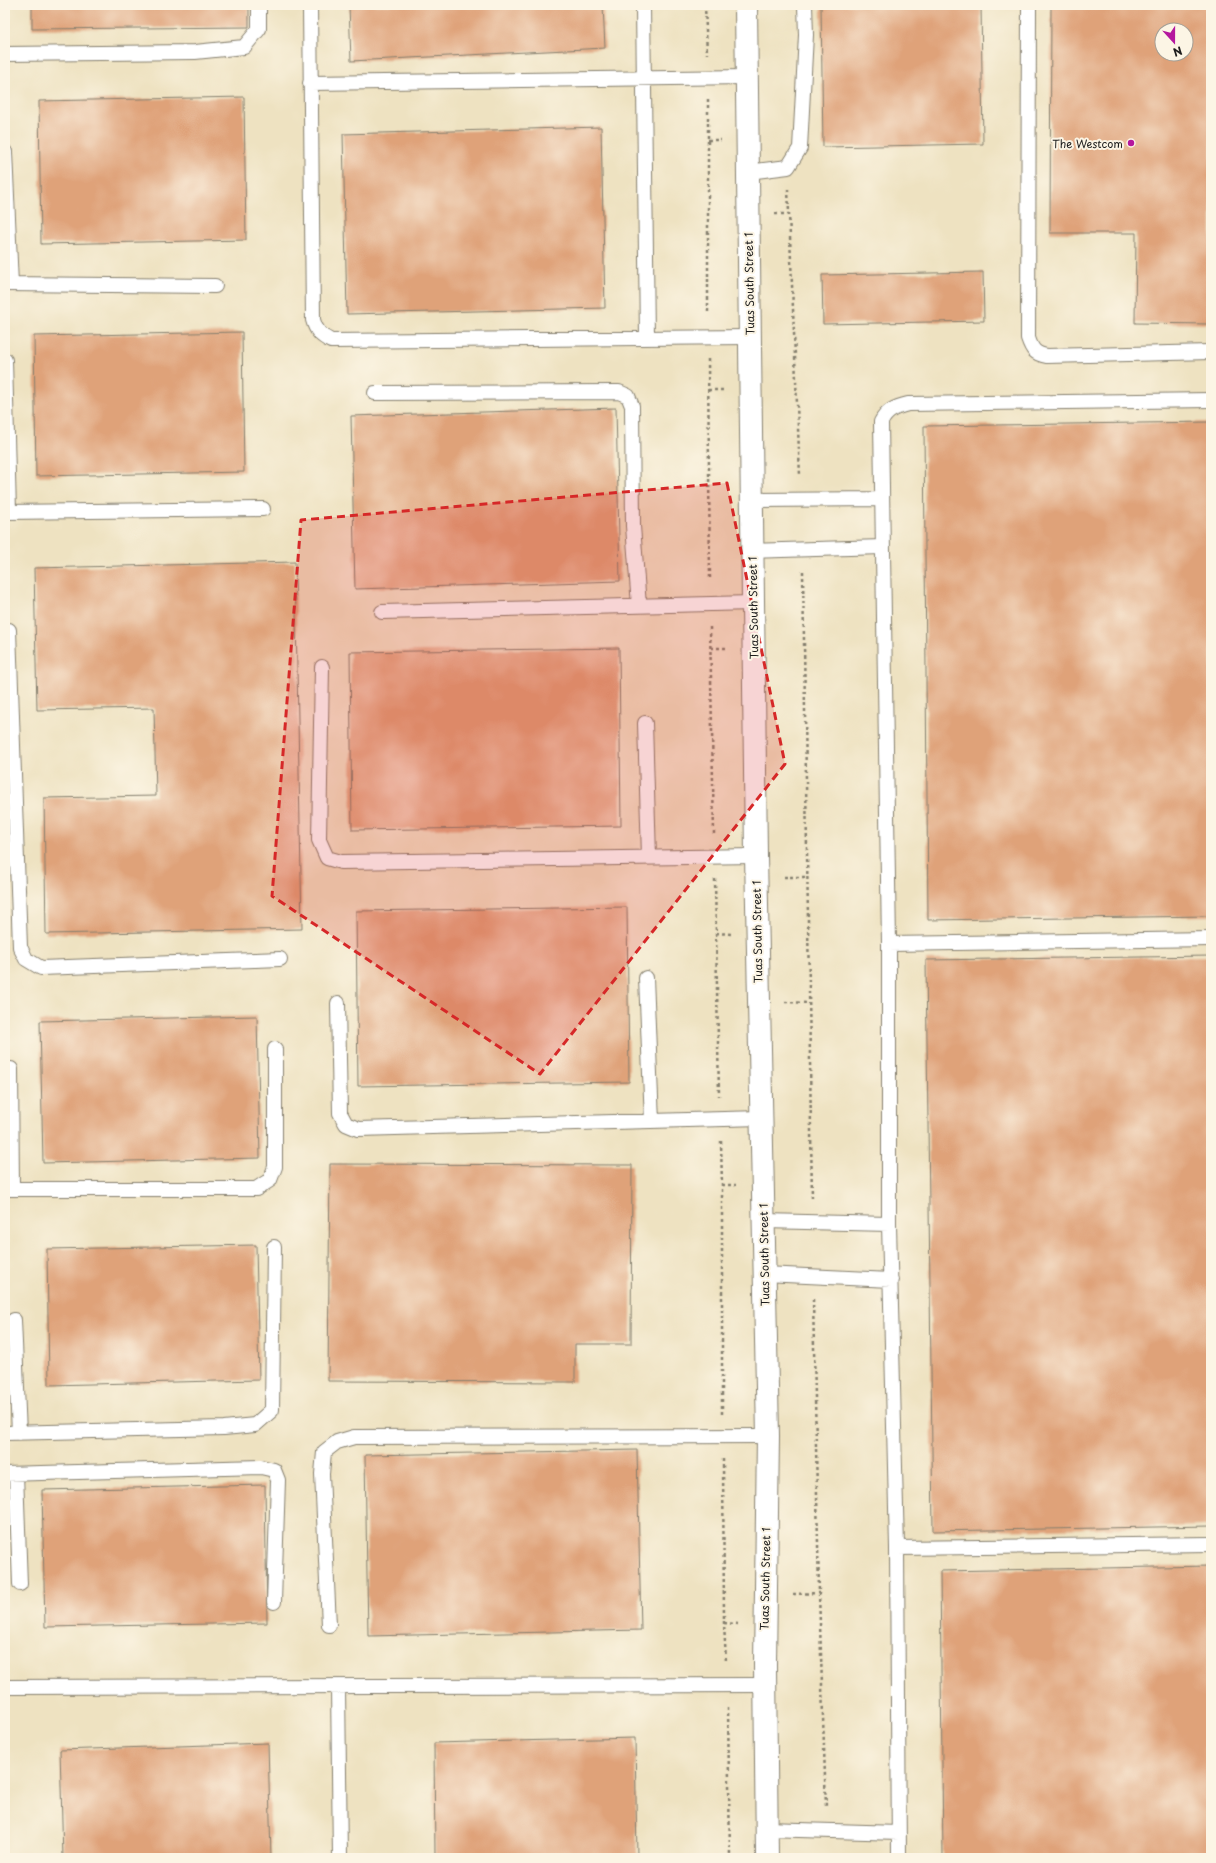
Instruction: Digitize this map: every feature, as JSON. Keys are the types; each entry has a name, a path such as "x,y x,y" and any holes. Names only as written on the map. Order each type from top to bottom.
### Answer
{"street":[{"name":"Tuas South Street 1","path":"746,5 756,856 768,1436 765,1685 767,1858"}],"lane":[{"path":"5,54 195,52 244,46 259,29 259,5"},
{"path":"310,5 313,320 315,328 321,336 331,341 750,337"},
{"path":"643,5 647,338"},
{"path":"748,172 788,167 800,148 806,35 805,5"},
{"path":"1029,5 1028,338 1032,350 1038,355 1047,356 1211,352"},
{"path":"310,83 747,78"},
{"path":"5,152 8,284 215,286"},
{"path":"5,360 7,512 263,509"},
{"path":"375,394 619,392 628,396 632,406 633,526 639,606"},
{"path":"899,1858 897,1548 889,1224 889,944 881,422 885,414 895,407 908,404 1211,400"},
{"path":"752,500 882,499"},
{"path":"752,551 883,547"},
{"path":"382,612 753,603"},
{"path":"9,630 9,738 20,947 26,959 41,968 280,959"},
{"path":"322,667 319,840 326,858 341,862 756,856"},
{"path":"645,723 649,857"},
{"path":"889,944 1211,940"},
{"path":"646,978 652,1121"},
{"path":"338,1003 340,1114 346,1124 358,1129 761,1118"},
{"path":"11,1069 9,1189 256,1189 270,1180 275,1167 275,1049"},
{"path":"764,1221 889,1224"},
{"path":"14,1320 12,1433 224,1428 255,1425 272,1410 274,1247"},
{"path":"764,1274 891,1280"},
{"path":"329,1625 322,1474 324,1452 337,1442 354,1437 768,1436"},
{"path":"20,1584 10,1474 261,1467 274,1470 278,1480 274,1602"},
{"path":"897,1548 1211,1544"},
{"path":"5,1688 765,1685"},
{"path":"338,1687 340,1858"},
{"path":"766,1829 899,1833"}],"path":[{"path":"705,5 708,79 710,604 722,1185 724,1623 728,1685 730,1858"},
{"path":"788,167 801,499"},
{"path":"803,549 812,1222"},
{"path":"812,1276 819,1593 827,1831"}],"highlighted area":[{"path":"727,483 785,764 540,1074 272,896 301,520"}],"building":[{"path":"32,5 249,5 249,27 32,29"},
{"path":"349,5 603,5 605,48 351,61"},
{"path":"821,5 981,5 983,144 823,147"},
{"name":"The Westcom","path":"1051,5 1211,5 1211,324 1135,323 1136,233 1050,233"},
{"path":"244,97 246,240 41,244 39,101"},
{"path":"601,127 605,308 347,314 343,134"},
{"path":"983,272 984,321 823,324 822,275"},
{"path":"242,332 244,472 36,476 34,336"},
{"path":"616,408 620,581 355,589 351,416"},
{"path":"1211,422 1211,916 928,920 924,426"},
{"path":"295,562 302,929 46,934 44,798 156,796 154,708 37,710 34,568"},
{"path":"619,648 621,826 352,830 350,652"},
{"path":"627,907 629,1082 358,1086 356,911"},
{"path":"1211,956 1211,1526 933,1531 926,960"},
{"path":"257,1016 260,1158 43,1163 40,1021"},
{"path":"330,1164 632,1165 631,1344 575,1344 575,1382 328,1381"},
{"path":"256,1245 259,1380 49,1385 47,1249"},
{"path":"637,1450 641,1630 368,1636 365,1455"},
{"path":"265,1485 267,1623 45,1627 42,1490"},
{"path":"1211,1566 1211,1858 943,1858 940,1571"},
{"path":"635,1738 637,1858 435,1858 434,1743"},
{"path":"268,1743 271,1858 63,1858 60,1750"}],"place":[{"name":"The Westcom","path":"1131,143"}]}
